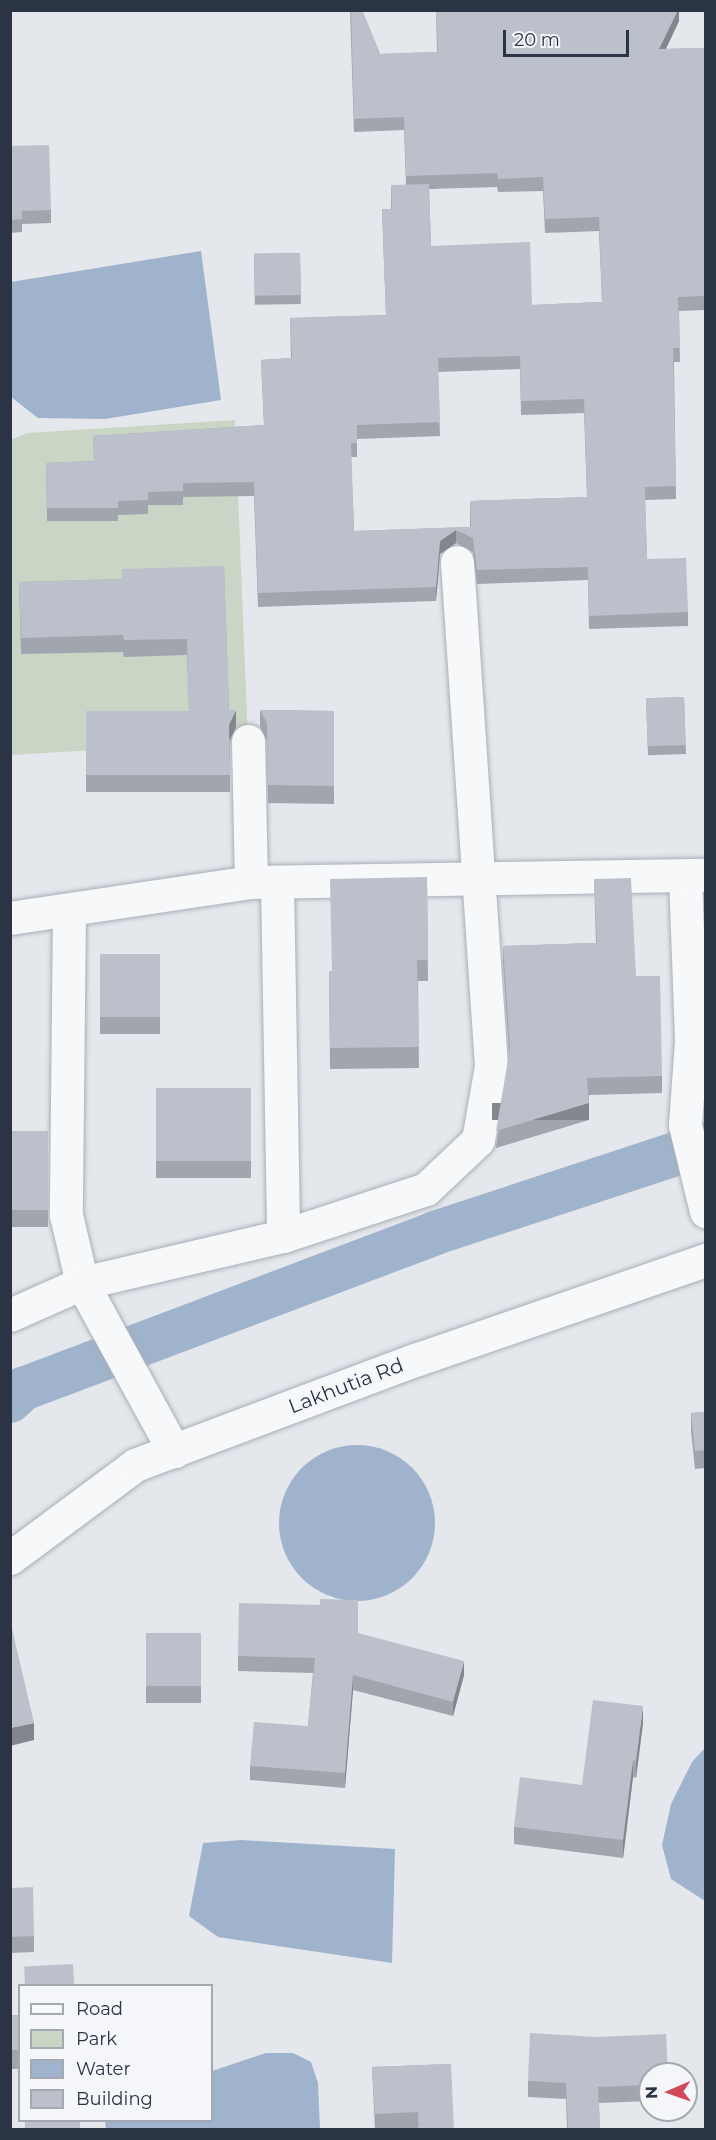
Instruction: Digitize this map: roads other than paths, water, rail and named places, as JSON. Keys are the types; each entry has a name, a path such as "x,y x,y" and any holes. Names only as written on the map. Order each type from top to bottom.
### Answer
{"street":[{"path":"10,1315 82,1283 283,1236 426,1189 478,1140 490,1066 457,562"},
{"path":"248,741 264,882 283,1236"},
{"path":"10,918 264,882 695,876 691,1041 685,1125 705,1211"},
{"path":"69,910 66,1215 82,1283 174,1451"},
{"name":"Lakhutia Rd","path":"10,1558 135,1465 415,1360 705,1260"}],"water":[{"path":"201,251 221,400 105,419 38,418 11,397 11,282"},
{"path":"357,1445 387,1451 412,1468 429,1493 435,1523 429,1553 412,1578 387,1595 357,1601 327,1595 302,1578 285,1553 279,1523 285,1493 302,1468 327,1451"},
{"path":"705,1748 705,1901 671,1879 662,1845 671,1804 692,1762"},
{"path":"241,1840 395,1849 392,1963 218,1937 189,1916 203,1843"},
{"path":"266,2053 293,2053 311,2062 318,2083 320,2129 106,2129 105,2122 213,2122 213,2071"}],"waterway":[{"path":"10,1401 23,1389 435,1233 706,1144"}]}
